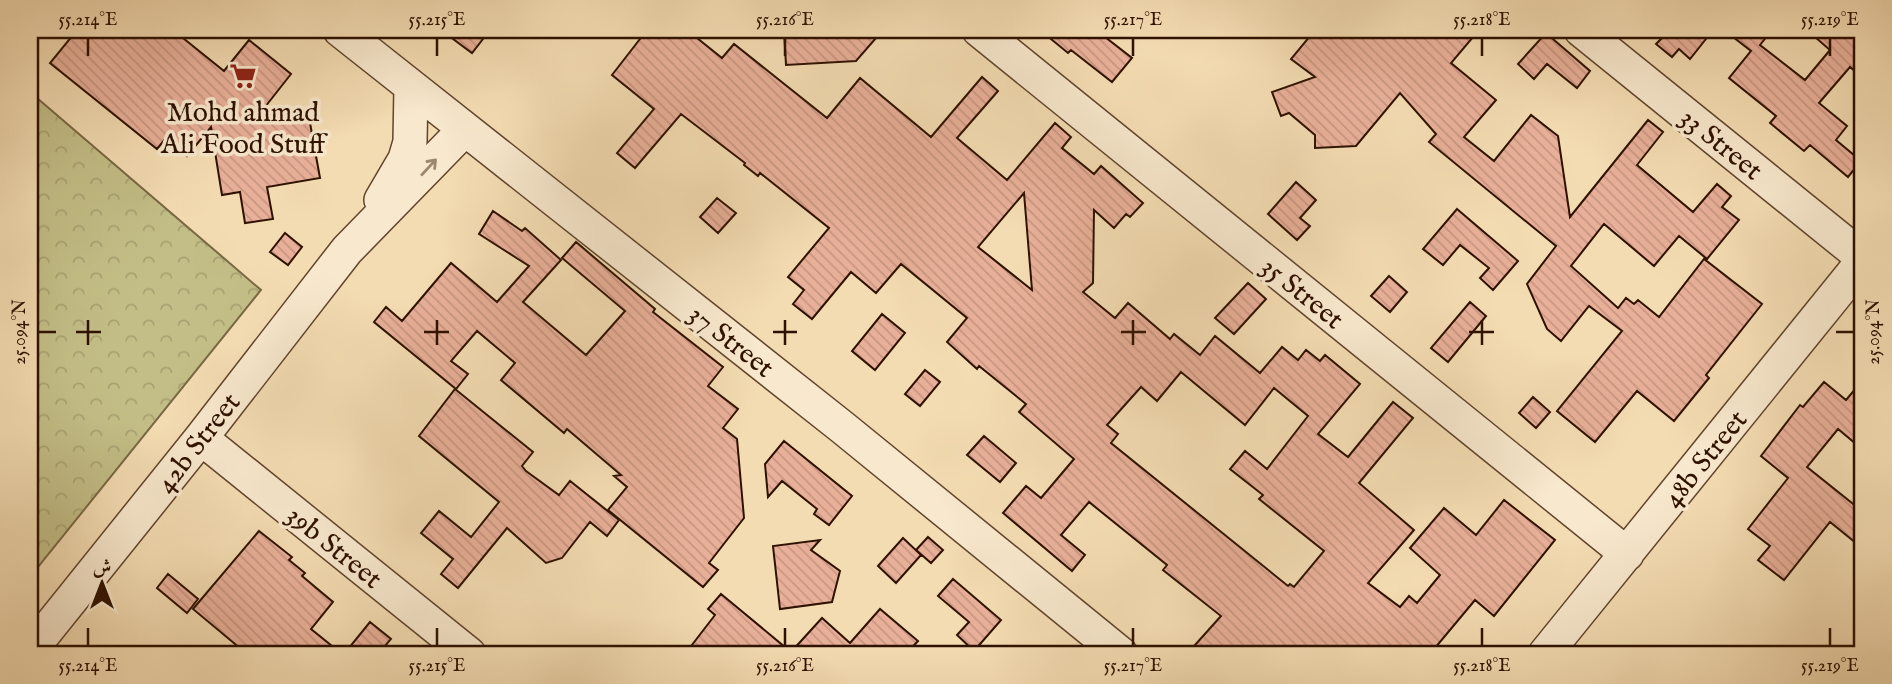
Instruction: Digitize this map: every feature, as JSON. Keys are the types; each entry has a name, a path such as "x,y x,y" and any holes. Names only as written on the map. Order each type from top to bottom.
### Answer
{"street":[{"name":"37 Street","path":"340,30 842,427 1121,654"},
{"name":"35 Street","path":"979,30 1627,554"},
{"name":"33 Street","path":"1581,30 1862,259"},
{"name":"42b Street","path":"362,232 405,159 410,142 411,87"},
{"name":"42b Street","path":"30,652 362,232 421,176 464,129"},
{"name":"48b Street","path":"1545,654 1862,259"},
{"name":"39b Street","path":"201,438 469,654"}],"green space":[{"path":"30,92 261,290 30,577"}],"building":[{"path":"77,30 173,30 224,71 249,40 291,74 254,121 308,112 320,178 267,187 273,219 245,223 240,192 222,195 211,127 187,156 166,138 157,149 50,63"},
{"path":"441,30 472,30 483,39 472,53"},
{"path":"647,30 687,30 722,58 734,44 827,118 860,78 931,137 982,77 998,91 957,138 1007,180 1055,123 1071,137 1062,148 1094,174 1101,166 1143,203 1130,217 1126,214 1114,228 1094,210 1093,283 1083,292 1115,318 1128,303 1170,339 1174,334 1200,355 1215,336 1260,373 1282,347 1298,360 1306,350 1320,361 1325,355 1360,384 1318,434 1348,457 1393,402 1413,418 1359,483 1414,530 1368,583 1400,607 1409,596 1417,603 1440,575 1410,548 1444,508 1476,535 1504,500 1555,540 1494,616 1475,600 1430,654 1205,654 1195,645 1221,616 1163,570 1167,565 1089,502 1061,535 1085,555 1072,571 1003,513 1026,486 1041,498 1074,459 1019,412 1026,404 979,366 977,369 947,342 967,318 901,264 876,293 851,272 812,319 793,304 804,290 788,277 829,228 760,173 758,176 681,114 635,168 617,153 654,109 612,75","holes":["1024,193 1032,290 978,247","1181,372 1245,425 1274,388 1308,416 1267,469 1245,451 1230,469 1263,495 1259,499 1324,551 1294,587 1290,584 1288,586 1111,443 1118,434 1107,425 1141,387 1157,401"]},
{"path":"784,30 883,30 856,61 786,65"},
{"path":"1040,30 1096,30 1132,58 1112,82 1071,50 1068,53"},
{"path":"1315,30 1479,30 1451,63 1496,100 1464,137 1494,161 1531,115 1558,136 1570,217 1648,120 1663,132 1637,165 1693,212 1717,184 1731,196 1722,207 1739,220 1707,259 1679,236 1654,266 1604,224 1571,266 1618,308 1626,298 1634,304 1638,300 1659,317 1704,259 1762,304 1706,375 1709,378 1674,421 1637,391 1595,442 1557,411 1622,331 1589,306 1561,341 1547,329 1527,284 1556,246 1429,142 1436,134 1400,93 1356,146 1315,148 1315,135 1289,113 1281,116 1272,92 1315,77 1291,59"},
{"path":"1654,30 1713,30 1690,59 1679,49 1672,57 1656,44 1663,37"},
{"path":"1724,30 1772,30 1760,45 1805,80 1830,50 1807,30 1862,30 1862,77 1850,67 1819,103 1847,126 1836,140 1861,161 1848,177 1810,145 1804,151 1770,123 1776,116 1729,78 1751,51"},
{"path":"1546,33 1590,71 1577,88 1547,64 1534,79 1518,64"},
{"path":"1296,182 1316,200 1300,218 1310,226 1297,240 1268,214"},
{"path":"717,198 736,213 718,233 700,217"},
{"path":"1457,209 1518,261 1493,290 1480,278 1489,268 1460,245 1443,265 1423,249"},
{"path":"493,211 522,231 525,228 561,260 523,302 586,355 625,311 562,258 576,242 655,309 653,312 723,367 708,386 738,409 723,428 737,439 744,518 709,563 718,570 703,587 608,510 627,487 614,476 621,475 567,429 564,433 501,380 515,363 477,331 451,361 468,374 456,389 374,322 386,307 402,321 451,263 497,302 529,266 479,234"},
{"path":"285,233 302,247 288,265 270,252"},
{"path":"1389,276 1407,292 1390,312 1371,296"},
{"path":"1248,283 1266,299 1234,334 1215,318"},
{"path":"1470,302 1486,316 1448,362 1431,348"},
{"path":"882,314 905,333 875,370 852,351"},
{"path":"925,370 940,382 920,406 905,394"},
{"path":"1862,381 1862,449 1838,429 1807,467 1862,511 1862,548 1830,522 1784,580 1758,560 1770,546 1748,529 1788,478 1761,456 1800,405 1803,407 1824,382 1846,400"},
{"path":"455,389 533,452 522,466 526,471 559,495 570,481 619,520 607,536 590,522 562,558 546,563 507,528 458,588 441,574 453,559 421,533 439,511 471,537 499,502 419,436"},
{"path":"1533,397 1550,412 1536,428 1519,413"},
{"path":"984,436 1016,463 1000,482 967,455"},
{"path":"784,441 852,496 829,525 814,514 817,509 782,481 768,497 765,464"},
{"path":"259,531 292,557 289,560 305,573 302,576 333,602 311,629 342,654 247,654 193,609"},
{"path":"928,537 943,550 931,563 916,550"},
{"path":"903,538 921,555 896,583 878,566"},
{"path":"820,540 811,550 840,571 832,602 780,609 773,546"},
{"path":"168,574 198,599 187,613 157,588"},
{"path":"953,579 1001,620 974,651 957,635 969,622 938,596"},
{"path":"721,594 791,652 822,618 850,643 880,609 918,641 906,654 685,654 715,615 708,609"},
{"path":"370,622 391,639 378,654 344,654"}],"place":[{"name":"Mohd ahmad Ali Food Stuff","path":"243,76"}]}
